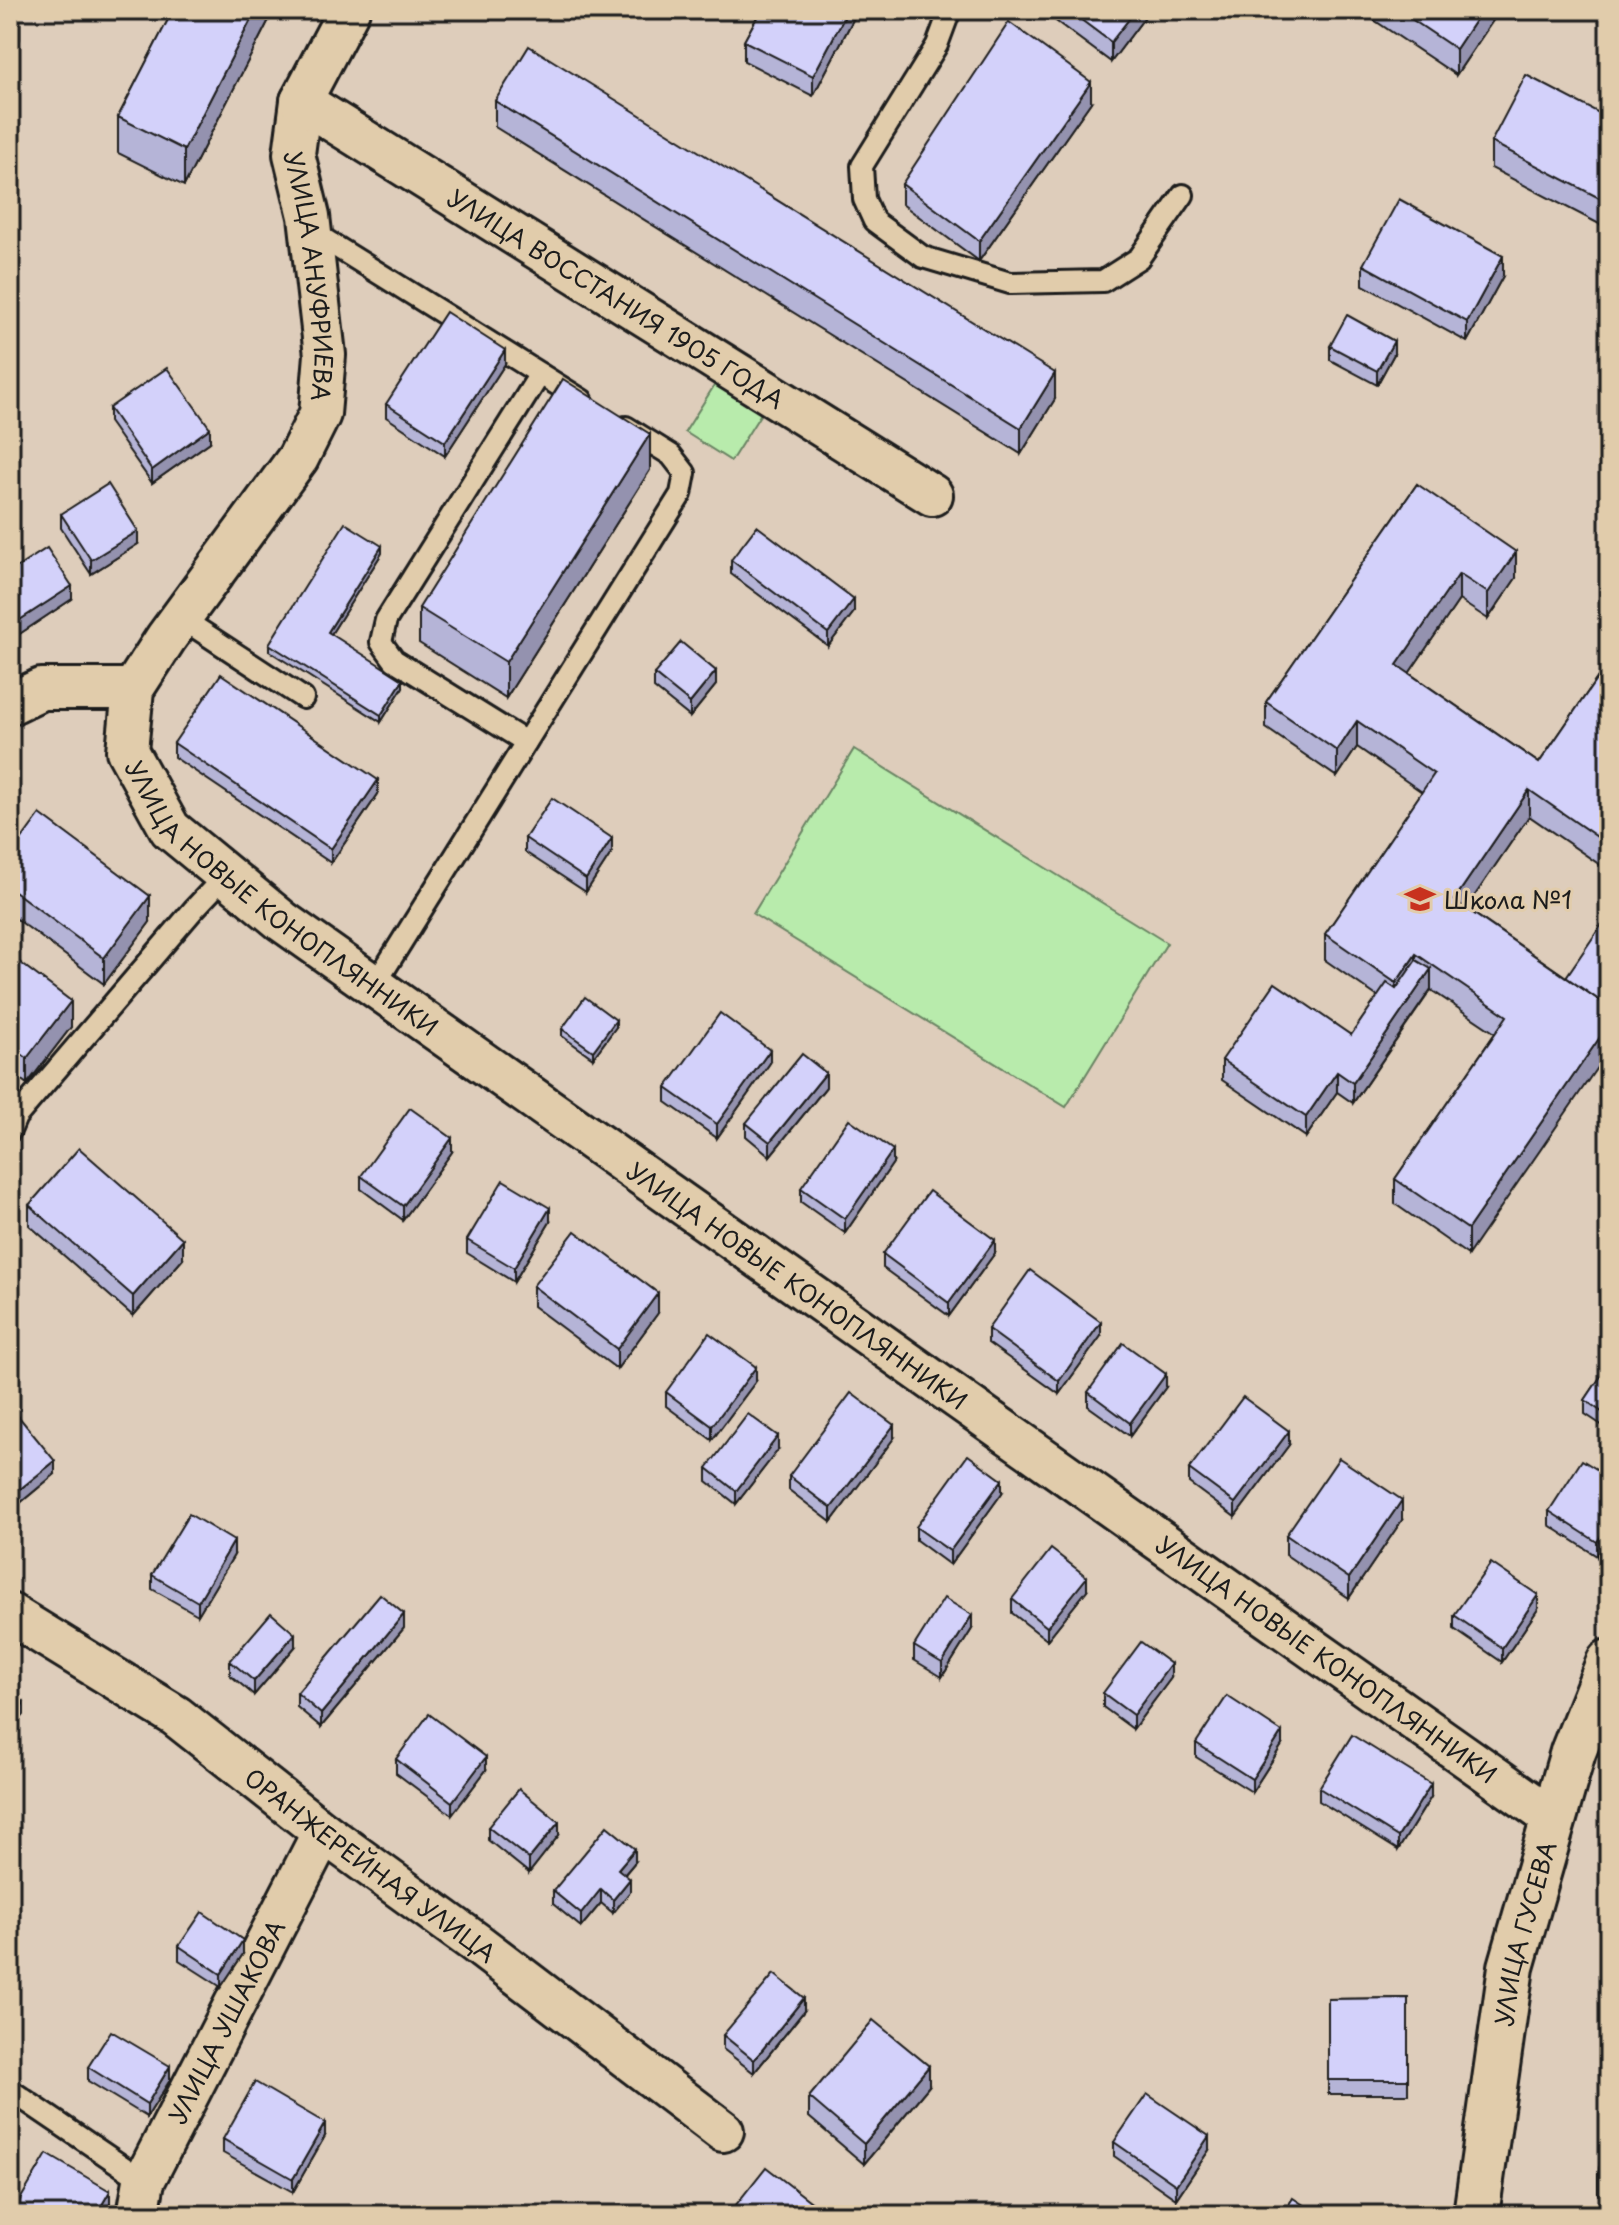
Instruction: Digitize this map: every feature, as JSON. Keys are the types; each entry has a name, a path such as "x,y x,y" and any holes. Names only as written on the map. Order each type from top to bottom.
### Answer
{"main road":[{"name":"УЛИЦА ГУСЕВА","path":"1476,2215 1511,1967 1573,1752 1609,1662"}],"street":[{"name":"УЛИЦА АНУФРИЕВА","path":"133,689 298,458 320,414 325,355 309,216 294,154 301,101 349,10"},
{"name":"УЛИЦА ВОССТАНИЯ 1905 ГОДА","path":"301,101 932,495"},
{"path":"10,704 41,689 133,689"},
{"name":"УЛИЦА НОВЫЕ КОНОПЛЯННИКИ","path":"133,689 127,751 170,829 282,921 1554,1819"},
{"name":"ОРАНЖЕРЕЙНАЯ УЛИЦА","path":"10,1614 176,1716 323,1832 476,1943 723,2131"},
{"name":"УЛИЦА УШАКОВА","path":"141,2198 323,1832"}],"lane":[{"path":"950,10 937,45 862,166 864,199 874,221 923,257 1010,283 1103,281 1139,258 1183,195"},
{"path":"311,231 671,455 685,473 681,494 374,986"},
{"path":"526,742 394,660 381,642 386,620 540,374"},
{"path":"181,618 303,698"},
{"path":"10,1131 16,1117 226,875"},
{"path":"10,2090 141,2198"}],"green space":[{"path":"719,378 765,407 731,461 685,432"},
{"path":"854,749 1167,943 1066,1107 753,914"}],"building":[{"path":"173,10 256,10 184,150 118,117"},
{"path":"761,10 848,10 813,76 744,41"},
{"path":"1068,10 1136,10 1111,42"},
{"path":"1398,10 1482,10 1456,49"},
{"path":"10,13 20,19 10,39"},
{"path":"1009,22 1091,82 979,241 902,184"},
{"path":"529,46 1055,373 1021,428 495,101"},
{"path":"1526,75 1609,118 1609,203 1491,142"},
{"path":"1399,199 1503,256 1467,322 1363,265"},
{"path":"446,312 505,350 445,442 386,404"},
{"path":"1347,315 1394,341 1377,371 1330,346"},
{"path":"167,368 210,428 152,470 109,408"},
{"path":"563,379 650,434 506,662 419,608"},
{"path":"108,484 138,531 91,560 61,514"},
{"name":"Школа №1","path":"1417,484 1516,552 1488,593 1459,574 1397,665 1539,763 1609,661 1609,845 1529,790 1454,900 1609,1007 1609,1024 1468,1229 1395,1179 1507,1016 1416,954 1396,983 1325,934 1434,774 1357,721 1337,751 1266,702"},
{"path":"345,523 382,546 328,632 403,680 381,715 269,644"},
{"path":"757,526 854,599 828,633 731,560"},
{"path":"47,548 72,586 15,623 10,616 10,572"},
{"path":"681,642 716,671 690,703 654,674"},
{"path":"221,674 378,780 331,849 174,743"},
{"path":"552,798 612,838 586,879 525,838"},
{"path":"40,814 150,896 104,958 10,888 10,855"},
{"path":"1609,914 1609,1007 1566,977"},
{"path":"10,955 71,1001 27,1058 10,1046"},
{"path":"1416,960 1431,969 1353,1083 1337,1072 1306,1117 1222,1060 1275,983 1351,1035 1387,983 1396,989"},
{"path":"585,997 616,1020 593,1051 562,1029"},
{"path":"720,1013 770,1050 717,1124 666,1088"},
{"path":"802,1054 826,1073 770,1142 746,1123"},
{"path":"410,1108 452,1138 403,1206 361,1176"},
{"path":"849,1119 893,1150 845,1219 801,1188"},
{"path":"79,1148 183,1239 133,1296 29,1205"},
{"path":"503,1180 550,1208 514,1268 467,1240"},
{"path":"929,1191 995,1240 949,1303 883,1254"},
{"path":"575,1231 658,1293 617,1349 533,1286"},
{"path":"1030,1270 1101,1322 1059,1381 988,1329"},
{"path":"709,1333 756,1367 712,1426 666,1392"},
{"path":"1123,1343 1166,1374 1130,1423 1088,1392"},
{"path":"1609,1364 1609,1417 1585,1400"},
{"path":"851,1393 894,1425 831,1508 789,1476"},
{"path":"1243,1397 1289,1431 1235,1503 1189,1469"},
{"path":"10,1406 55,1461 14,1494 10,1489"},
{"path":"748,1414 778,1436 736,1491 707,1468"},
{"path":"968,1455 1002,1480 950,1551 916,1527"},
{"path":"1339,1458 1402,1500 1349,1578 1286,1535"},
{"path":"1582,1460 1609,1477 1609,1524 1597,1542 1549,1511"},
{"path":"189,1514 234,1541 198,1602 152,1575"},
{"path":"1051,1549 1087,1577 1047,1627 1012,1599"},
{"path":"1491,1563 1538,1595 1502,1648 1454,1615"},
{"path":"380,1594 404,1614 321,1714 297,1693"},
{"path":"944,1598 972,1615 942,1663 914,1646"},
{"path":"271,1613 295,1634 254,1681 230,1661"},
{"path":"1141,1642 1171,1664 1133,1715 1103,1693"},
{"path":"10,1690 24,1702 10,1718"},
{"path":"1227,1696 1282,1732 1252,1779 1196,1743"},
{"path":"429,1714 486,1757 452,1802 396,1759"},
{"path":"1352,1735 1431,1784 1398,1837 1319,1788"},
{"path":"519,1789 559,1822 529,1859 488,1827"},
{"path":"607,1826 635,1849 618,1869 630,1879 613,1900 601,1889 581,1914 553,1891"},
{"path":"202,1912 243,1940 221,1974 179,1946"},
{"path":"774,1974 804,1998 754,2060 723,2035"},
{"path":"1408,1998 1408,2080 1328,2080 1328,1999"},
{"path":"873,2020 929,2066 864,2144 809,2097"},
{"path":"111,2031 170,2066 147,2104 88,2067"},
{"path":"255,2082 325,2123 293,2179 223,2139"},
{"path":"1147,2094 1209,2136 1176,2185 1114,2142"},
{"path":"1609,2122 1609,2177 1598,2175"},
{"path":"10,2145 17,2150 10,2160"},
{"path":"47,2154 110,2191 96,2215 11,2215"},
{"path":"766,2167 819,2208 814,2215 728,2215"},
{"path":"1293,2198 1319,2215 1282,2215"}],"place":[{"name":"Школа №1","path":"1420,899"}]}
